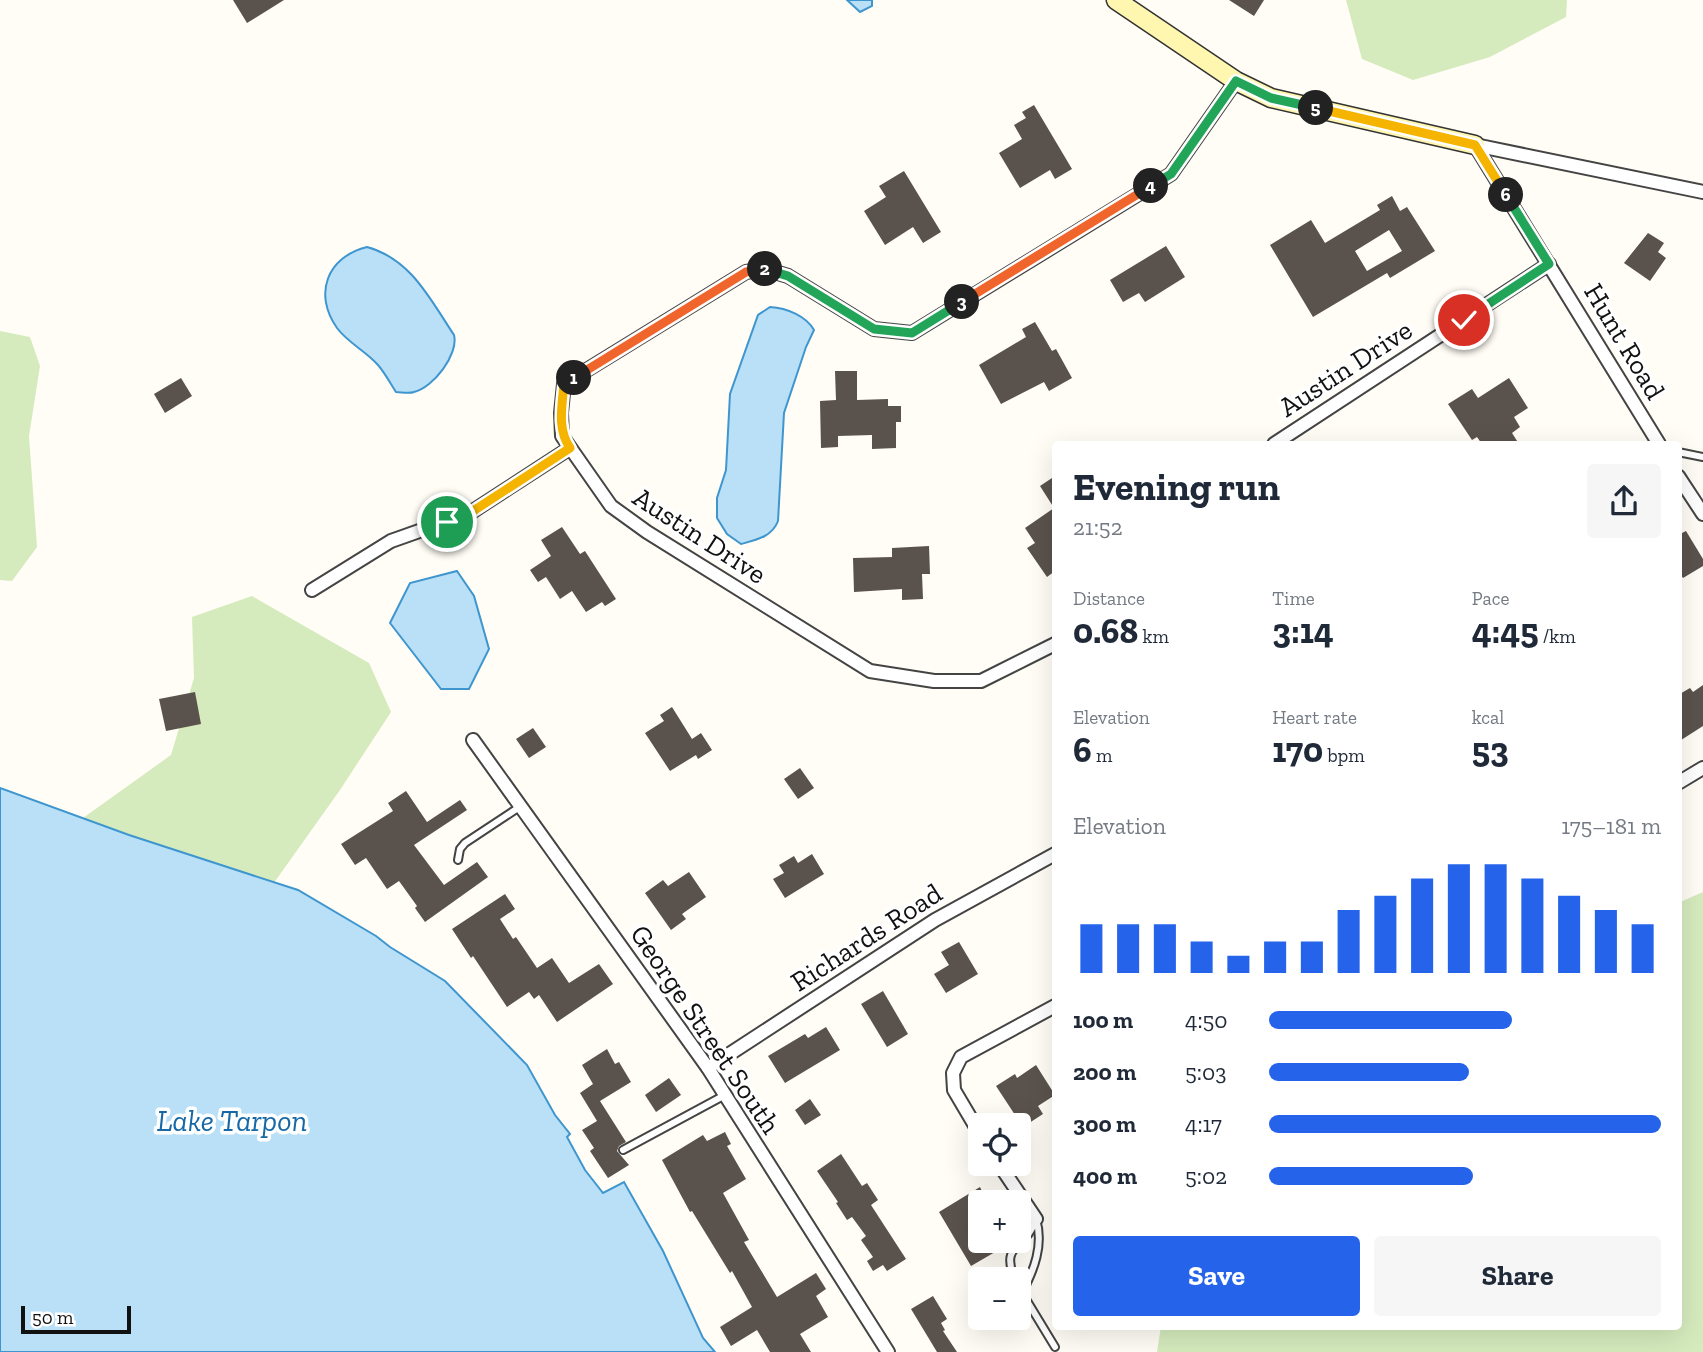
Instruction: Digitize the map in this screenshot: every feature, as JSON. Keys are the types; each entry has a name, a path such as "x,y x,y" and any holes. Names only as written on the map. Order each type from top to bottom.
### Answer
{"street":[{"path":"1116,0 1236,81 1271,98 1475,145 1703,192"},
{"name":"Austin Drive","path":"1052,646 981,681 934,681 870,671 647,532 611,506 562,436 564,384 746,272 765,269 788,276 874,329 912,333 1171,174 1236,81"},
{"name":"Hunt Road","path":"1475,145 1657,441"},
{"name":"Austin Drive","path":"1279,441 1549,264"},
{"path":"312,590 391,541 470,513 570,448"},
{"path":"1683,493 1703,513"},
{"name":"George Street South","path":"473,740 708,1068 888,1352"},
{"path":"1682,781 1703,768"},
{"name":"Richards Road","path":"708,1068 935,920 1052,856"},
{"path":"968,1114 954,1090 953,1073 961,1056 1052,1008"},
{"path":"1007,1176 1036,1219"}],"lane":[{"path":"1682,453 1703,457"},
{"path":"458,860 460,849 465,843 521,807"},
{"path":"623,1150 725,1095"},
{"path":"1010,1267 1013,1248 1032,1230 1036,1219"},
{"path":"1031,1275 1039,1245 1040,1232 1036,1219"},
{"path":"1031,1308 1055,1347"}],"green space":[{"path":"1346,0 1567,0 1566,17 1490,57 1413,80 1362,59"},
{"path":"0,331 30,337 40,366 29,436 37,547 12,581 0,580"},
{"path":"252,596 369,663 391,712 340,790 266,894 76,823 171,755 194,678 192,617"},
{"path":"1703,892 1703,1352 1157,1352 1160,1330 1682,1330 1682,901"}],"water":[{"path":"847,0 872,0 872,6 860,12"},
{"path":"367,247 396,261 408,271 428,294 454,335 453,351 443,369 429,384 414,392 396,392 378,365 341,333 330,315 325,290 328,278 342,259"},
{"path":"770,307 795,314 814,330 784,413 778,521 768,534 741,544 727,534 717,518 717,498 726,470 730,394 758,315"},
{"path":"457,571 474,596 489,649 469,689 441,689 390,623 410,583"},
{"name":"Lake Tarpon","path":"0,788 129,835 298,890 445,981 527,1065 555,1115 570,1134 567,1137 585,1170 603,1193 624,1182 663,1251 703,1338 715,1352 0,1352"}],"building":[{"path":"233,0 284,0 247,23"},
{"path":"1229,0 1264,0 1254,16"},
{"path":"1034,105 1072,169 1055,179 1050,170 1020,188 999,153 1022,139 1014,125 1026,118 1022,112"},
{"path":"904,171 941,232 923,243 913,227 885,245 864,211 886,197 879,186"},
{"path":"1392,196 1400,211 1407,207 1435,251 1390,278 1387,273 1313,317 1270,245 1311,220 1325,243 1380,210 1377,205","holes":["1389,230 1402,251 1367,271 1355,251"]},
{"path":"1648,233 1664,243 1658,252 1666,258 1650,281 1624,263"},
{"path":"1166,246 1185,277 1145,302 1139,293 1123,302 1110,280"},
{"path":"1035,322 1052,351 1056,349 1072,378 1049,391 1044,382 1001,404 979,365 1026,337 1022,329"},
{"path":"835,371 857,371 857,400 888,399 888,406 901,406 901,422 896,422 896,448 872,449 872,435 838,436 838,447 821,448 820,401 836,400"},
{"path":"181,378 192,396 165,413 154,394"},
{"path":"1509,378 1528,408 1514,417 1520,427 1512,433 1517,441 1480,441 1477,437 1472,440 1448,404 1472,389 1478,398"},
{"path":"1052,478 1052,505 1040,486"},
{"path":"1052,509 1052,573 1047,577 1027,548 1035,543 1025,528"},
{"path":"562,527 580,554 585,551 616,599 605,606 602,602 586,612 572,591 560,599 546,577 538,582 530,570 551,556 541,540"},
{"path":"1686,531 1703,559 1703,566 1683,578 1682,577 1682,533"},
{"path":"929,546 930,574 922,574 923,599 902,600 902,589 854,592 853,558 892,557 892,548"},
{"path":"1703,685 1703,726 1682,739 1682,693 1690,688 1693,692"},
{"path":"195,692 201,724 166,731 159,699"},
{"path":"672,707 692,739 701,733 712,750 698,759 696,755 670,771 645,733 664,721 660,715"},
{"path":"533,728 546,747 529,758 516,739"},
{"path":"800,768 814,788 798,799 784,779"},
{"path":"406,791 427,822 460,800 467,810 414,845 444,885 477,862 488,877 425,922 399,881 387,889 366,858 355,865 341,844 393,811 388,803"},
{"path":"812,854 824,874 785,898 773,879 784,873 779,865 794,856 798,863"},
{"path":"689,872 706,897 682,914 686,919 671,930 645,893 663,880 668,886"},
{"path":"505,894 515,909 500,919 537,968 552,958 569,983 599,964 613,984 557,1022 539,995 534,999 529,992 507,1007 452,929"},
{"path":"959,942 978,974 946,993 934,974 949,965 941,952"},
{"path":"883,991 908,1034 887,1047 861,1004"},
{"path":"826,1027 840,1050 785,1083 768,1056 805,1034 808,1038"},
{"path":"607,1049 615,1064 619,1062 631,1082 600,1101 626,1142 619,1146 617,1151 629,1165 608,1178 590,1151 594,1148 582,1130 597,1121 580,1093 593,1084 582,1065"},
{"path":"1036,1065 1052,1090 1052,1097 1038,1106 1043,1114 1031,1122 1031,1113 1014,1113 996,1086 1015,1074 1017,1078"},
{"path":"669,1078 681,1095 656,1112 645,1095"},
{"path":"810,1099 821,1115 805,1125 795,1110"},
{"path":"725,1132 731,1144 727,1146 746,1179 723,1193 749,1240 744,1242 777,1297 816,1273 826,1289 816,1296 828,1317 800,1334 811,1352 770,1352 757,1330 731,1346 720,1327 752,1307 732,1271 730,1273 692,1211 690,1212 662,1160 703,1135 707,1141"},
{"path":"841,1154 862,1186 867,1183 878,1200 871,1205 906,1259 887,1271 883,1265 873,1271 867,1261 873,1257 861,1240 866,1236 852,1217 847,1220 817,1171"},
{"path":"968,1194 968,1253 993,1253 971,1266 939,1212"},
{"path":"933,1296 947,1319 941,1323 945,1330 943,1331 957,1352 937,1352 911,1309"}],"route":[{"path":"447,522 470,513 570,448 562,436 564,384 746,272 765,269 788,276 874,329 912,333 1171,174 1236,81 1271,98 1475,145 1549,264 1464,320"}]}
